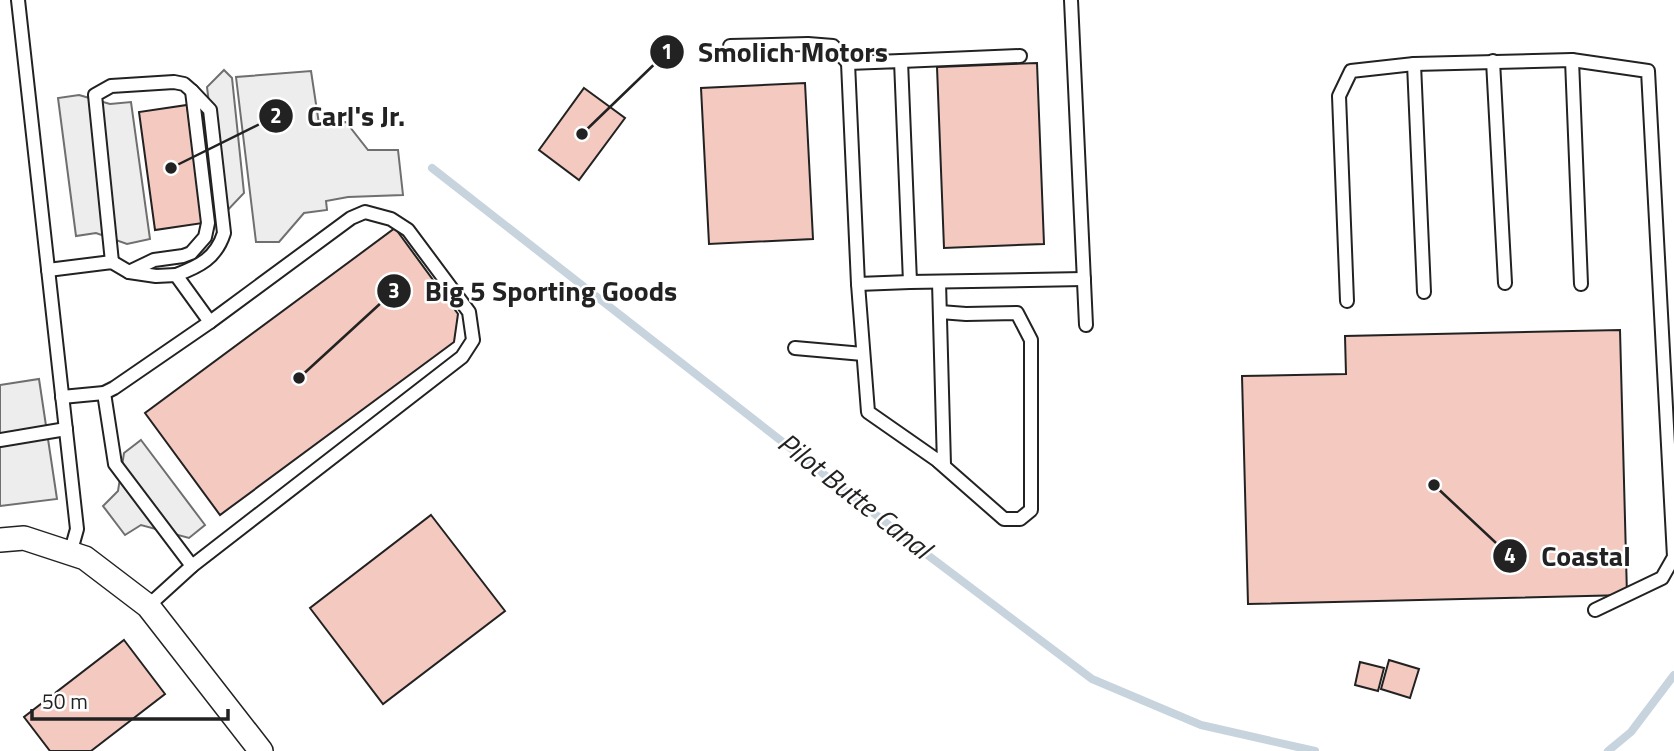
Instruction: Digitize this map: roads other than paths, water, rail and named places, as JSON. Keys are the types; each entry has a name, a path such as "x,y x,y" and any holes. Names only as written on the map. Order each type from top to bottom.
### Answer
{"street":[{"path":"0,540 24,538 85,558 148,606 261,751"}],"lane":[{"path":"18,0 77,529 70,554"},
{"path":"1070,0 1086,325"},
{"path":"730,46 833,46 848,63 858,284 868,411 940,462 1004,519 1020,519 1031,510 1031,340 1017,313 940,312"},
{"path":"848,63 1020,56"},
{"path":"1573,60 1581,284"},
{"path":"1347,301 1339,96 1352,71 1413,64 1573,60 1648,71 1674,557 1662,578 1595,610"},
{"path":"901,61 910,282"},
{"path":"1493,61 1504,283"},
{"path":"1413,64 1424,292"},
{"path":"48,270 112,262 129,272 176,275 197,267 219,248 225,233 210,110 184,85 174,82 111,86 95,95 112,262"},
{"path":"129,272 153,260 191,253 205,237 208,223 192,91"},
{"path":"62,397 104,393 114,388 210,322 351,218 365,212 391,219 408,230 469,312 473,340 462,357 192,566 148,606"},
{"path":"176,275 210,322"},
{"path":"858,284 1084,279"},
{"path":"939,282 944,465 940,462"},
{"path":"1660,292 1674,292"},
{"path":"795,348 863,354"},
{"path":"104,393 115,464 192,566"},
{"path":"0,440 66,429"}],"waterway":[{"name":"Pilot Butte Canal","path":"432,168 917,547 1092,679 1201,725 1315,751"},
{"name":"Pilot Butte Canal","path":"1608,751 1631,732 1674,675"}],"place":[{"name":"Smolich Motors","path":"582,134"},
{"name":"Carl's Jr.","path":"171,168"},
{"name":"Big 5 Sporting Goods","path":"299,378"},
{"name":"Coastal","path":"1434,485"}]}
